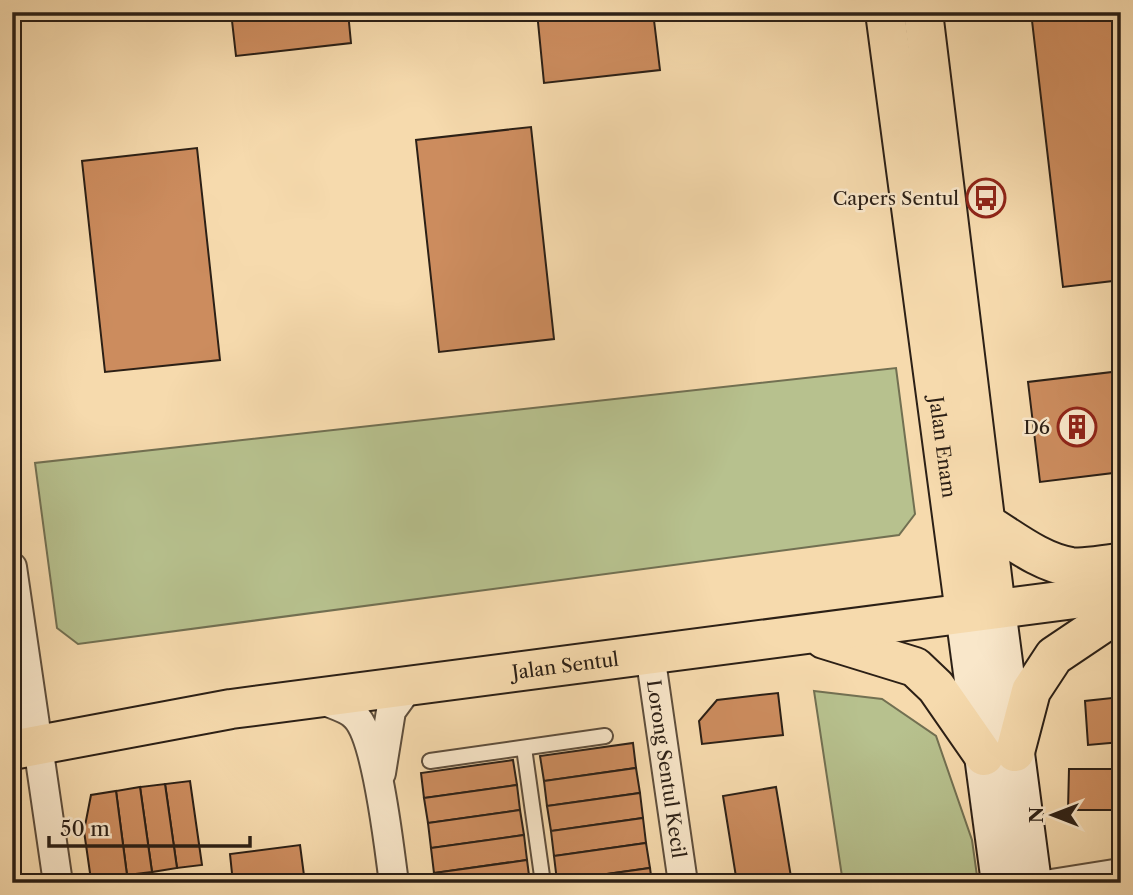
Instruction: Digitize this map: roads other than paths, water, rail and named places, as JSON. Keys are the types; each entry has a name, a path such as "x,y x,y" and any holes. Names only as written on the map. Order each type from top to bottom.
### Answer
{"main road":[{"name":"Jalan Enam","path":"885,12 981,611 999,754 1021,882"},
{"name":"Jalan Enam","path":"923,12 987,524 981,611"},
{"path":"987,524 1035,554 1058,564 1073,567 1121,563"},
{"name":"Jalan Sentul","path":"24,748 231,709 1121,593"},
{"path":"806,634 915,667 999,754 1031,691 1054,656 1121,611"}],"street":[{"path":"12,567 24,748 58,883"},
{"name":"Lorong Sentul Kecil","path":"650,654 683,883"},
{"path":"382,800 385,740 391,711 410,685"},
{"path":"316,698 355,716 371,752 382,800 394,883"}],"lane":[{"path":"430,761 605,736"},
{"path":"524,748 543,883"},
{"path":"1021,882 1121,866"}],"place":[{"name":"Capers Sentul","path":"986,198"},
{"name":"D6","path":"1077,427"}]}
